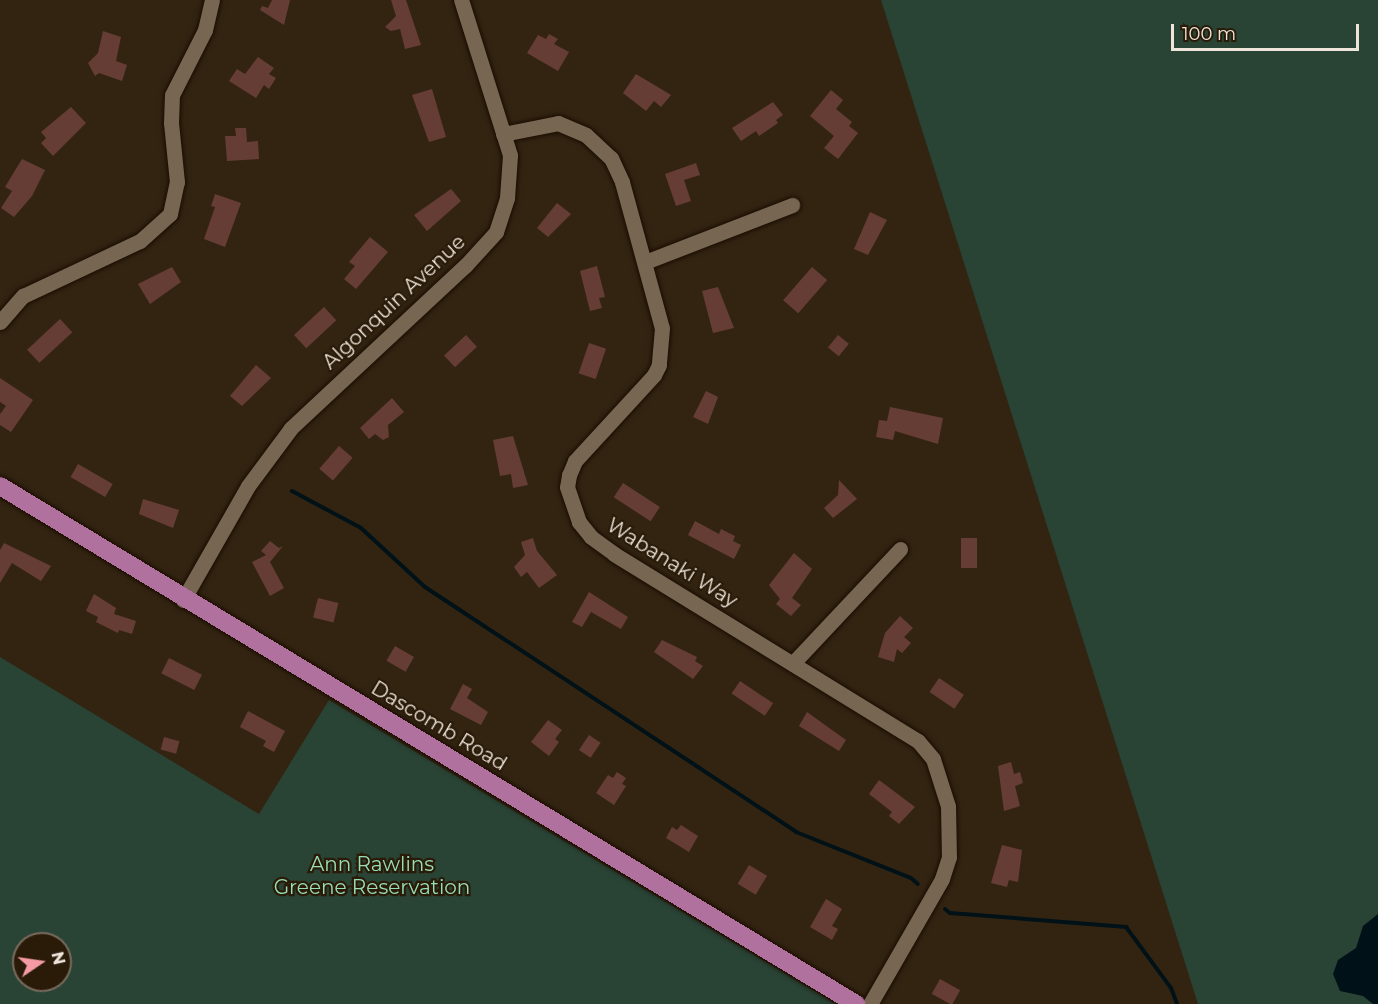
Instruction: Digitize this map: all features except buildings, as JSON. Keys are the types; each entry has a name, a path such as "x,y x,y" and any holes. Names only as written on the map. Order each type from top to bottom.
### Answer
{"main road":[{"name":"Dascomb Road","path":"0,486 183,600 856,1004"}],"street":[{"path":"0,322 23,297 140,241 170,214 177,182 171,123 172,95 205,30 212,0"},
{"name":"Algonquin Avenue","path":"183,600 248,486 291,428 465,266 496,232 507,198 511,173 503,134 461,0"},
{"name":"Wabanaki Way","path":"503,134 558,123 573,127 601,146 622,182 662,328 659,366 646,386 575,461 567,487 571,503 591,537 614,554 794,662 918,741 933,759 948,806 951,843 942,879 870,1004"},
{"path":"645,262 792,206"},
{"path":"794,662 900,549"}],"green space":[{"path":"881,0 1378,0 1378,1004 1198,1004"},
{"name":"Ann Rawlins Greene Reservation","path":"0,657 259,814 329,700 836,1004 0,1004"}],"shaded area":[{"path":"1378,914 1378,1004 1373,1004 1363,996 1340,991 1333,974 1338,960 1356,948 1363,926"}],"waterway":[{"path":"292,491 361,528 425,587 796,832 911,878 918,884"},
{"path":"945,909 950,913 1126,927 1171,988 1177,1004"}]}
